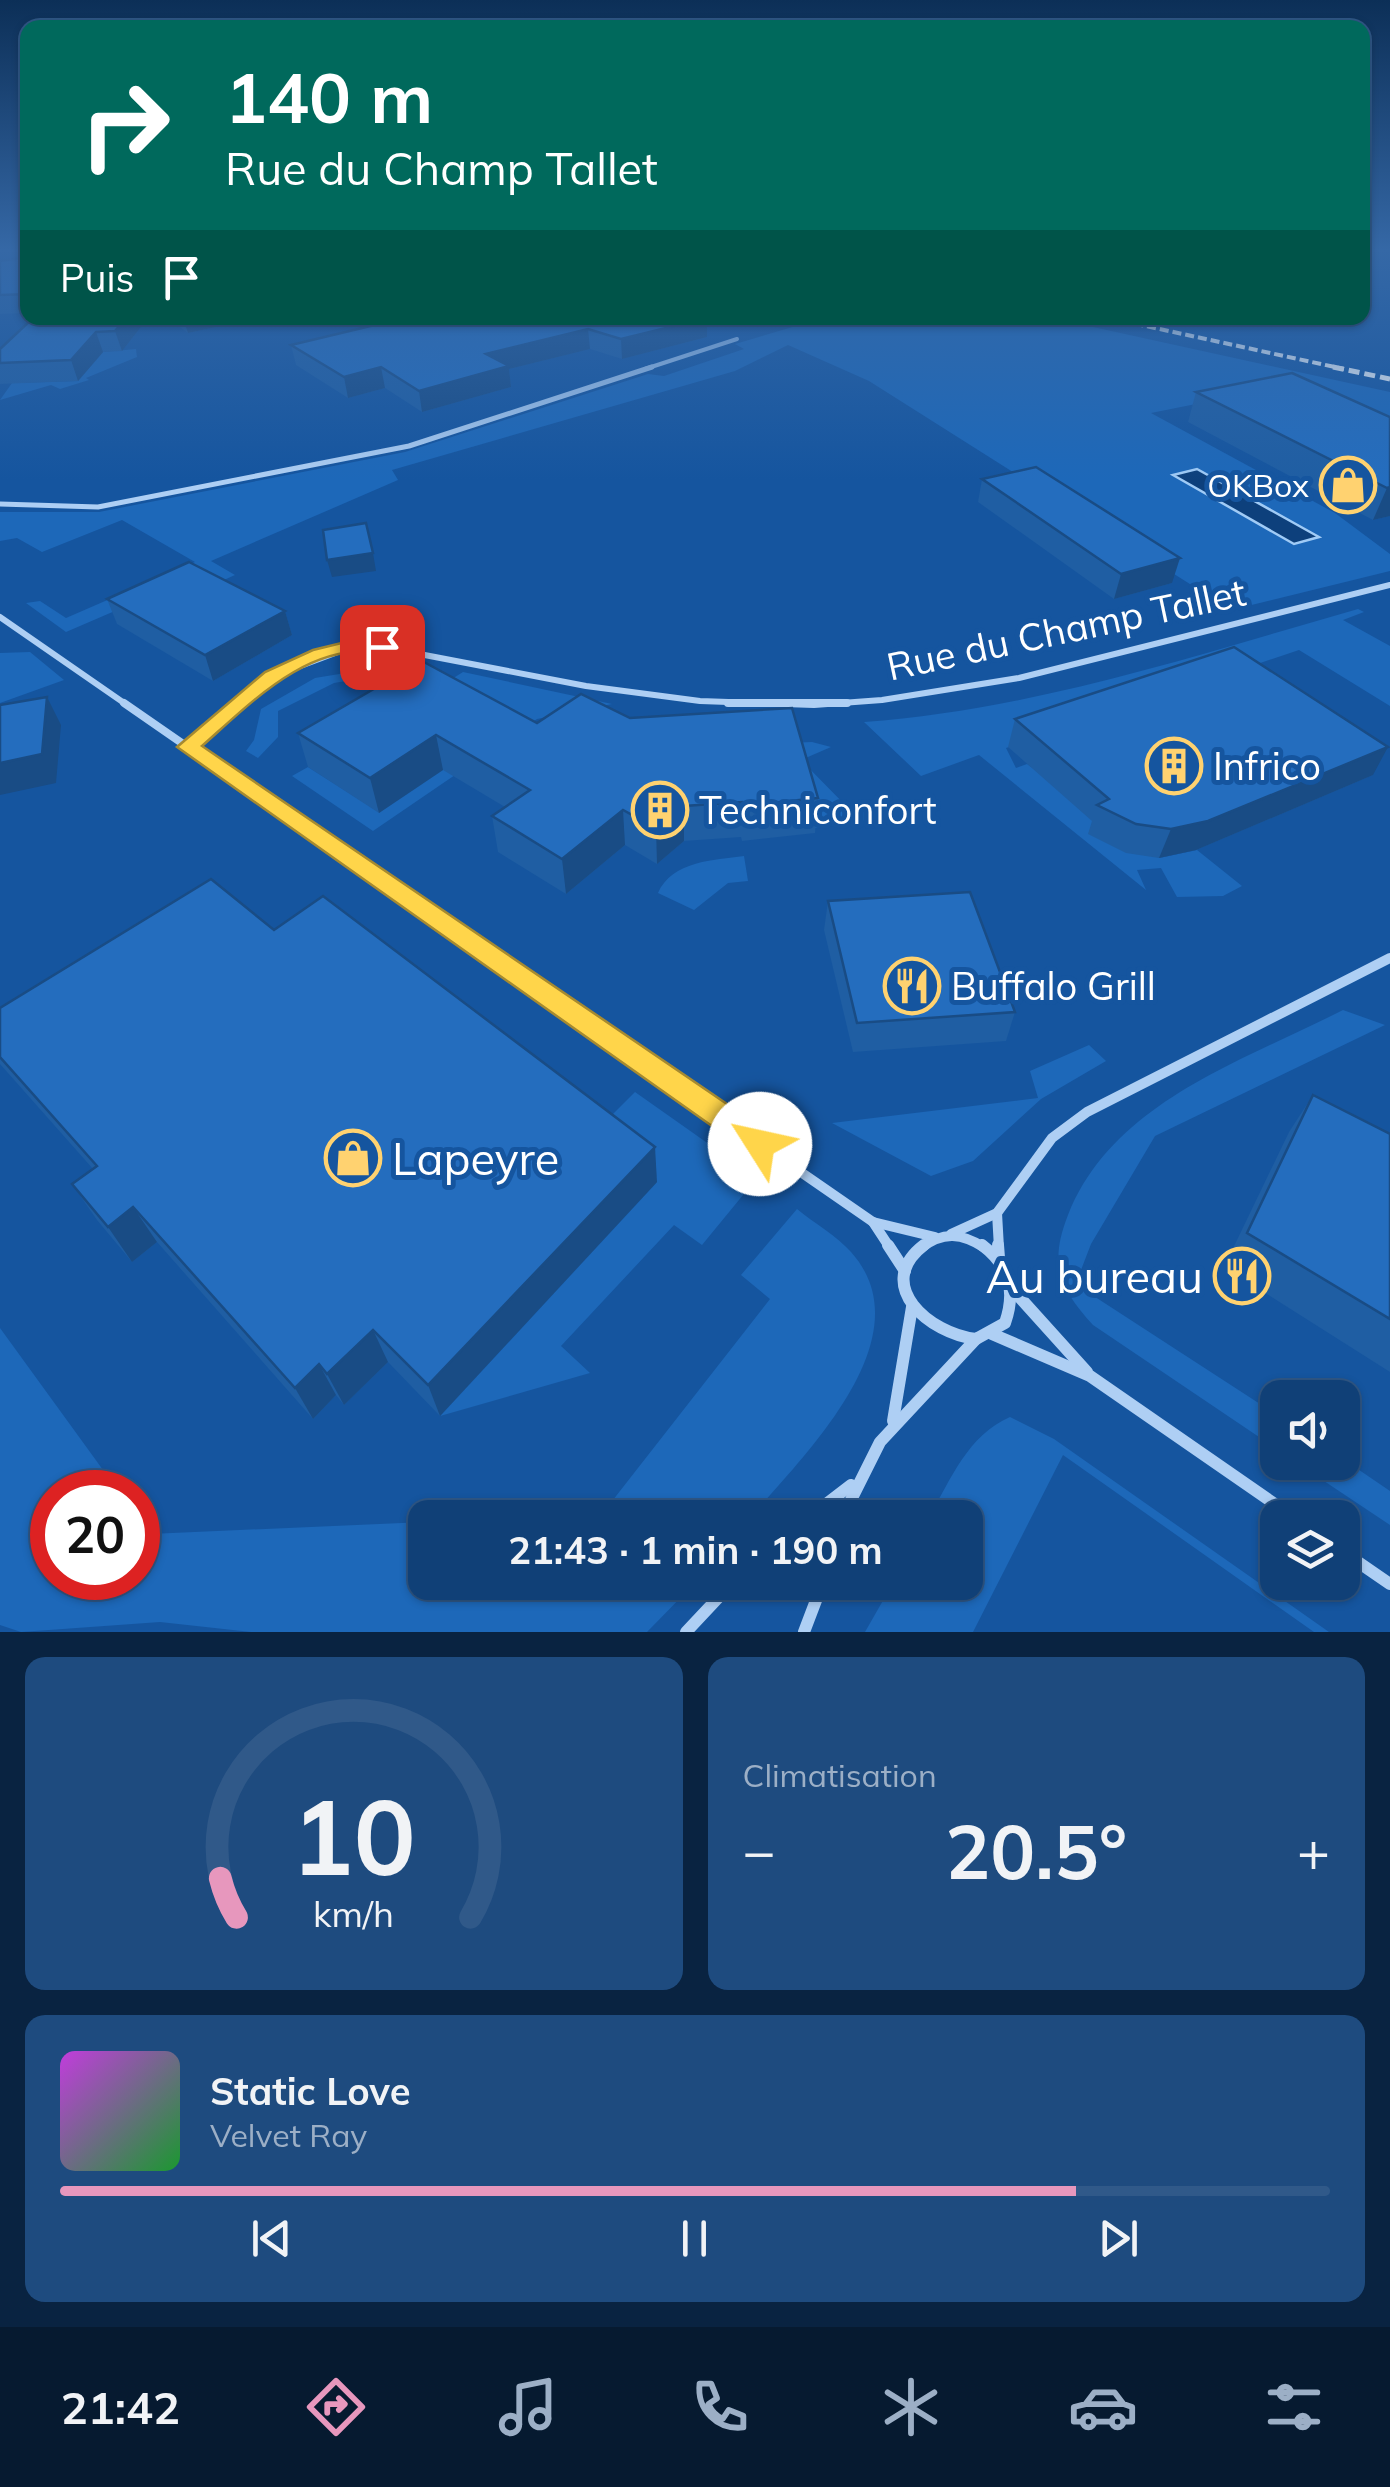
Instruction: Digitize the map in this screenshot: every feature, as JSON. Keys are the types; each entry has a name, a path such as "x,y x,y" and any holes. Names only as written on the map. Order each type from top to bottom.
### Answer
{"lane":[{"path":"0,504 98,507 398,449 737,340"},
{"name":"Rue du Champ Tallet","path":"188,747 272,676 320,654 362,644 676,700 814,705 931,693 1110,656 1390,585"},
{"path":"0,617 873,1222 935,1237 951,1234 997,1212 1052,1138 1087,1112 1390,958"},
{"path":"997,1212 999,1258 1014,1292 1090,1376"},
{"path":"873,1222 905,1271 912,1306 892,1420"},
{"path":"951,1234 968,1237 999,1258"},
{"path":"905,1271 910,1256 935,1237"},
{"path":"912,1306 939,1333 976,1339 992,1334 1005,1323 1014,1292"},
{"path":"992,1334 1090,1376 1268,1500"},
{"path":"847,1500 851,1485 892,1420 976,1339"},
{"path":"831,1500 851,1485"},
{"path":"1360,1563 1390,1584"},
{"path":"686,1632 715,1600"},
{"path":"804,1632 816,1600"}],"shaded area":[{"path":"792,327 1094,327 1390,392 1390,423 1281,387 1151,413 1335,513 1390,554 1390,571 1231,610 869,381 788,345 735,371 392,470 398,480 211,561 235,575 204,589 159,592 66,632 26,603 40,601 66,618 195,562 122,520 42,552 17,538 0,541 0,512 99,512 405,452 648,374 664,376 744,349 735,344"},
{"path":"136,349 137,357 86,378 89,380 60,389 51,385 0,400 12,383 78,381 103,352"},
{"path":"1197,469 1319,537 1294,544 1173,475"},
{"path":"1358,609 1364,612 1343,620 1390,646 1390,706 1299,650 1006,748 1016,768 1027,764 1159,858 1197,850 1242,886 1223,896 1177,897 1161,868 1137,870 1146,890 979,755 921,776 864,722 927,716 1052,693"},
{"path":"30,652 64,680 0,703 0,653"},
{"path":"394,665 403,674 385,681 383,675 334,683 278,711 278,737 258,758 246,751 254,740 261,709 315,678"},
{"path":"463,672 612,704 537,719 373,831 292,776 308,767 379,812 497,733 428,694"},
{"path":"812,742 831,747 801,760 852,812 882,800 882,813 857,823 813,828 790,743"},
{"path":"744,856 748,881 728,883 694,910 658,893 664,882 683,868"},
{"path":"1343,1010 1385,1025 1155,1136 1091,1244 1081,1270 1086,1291 1260,1404 1260,1438 1093,1325 1065,1287 1059,1261 1068,1215 1089,1176 1116,1143 1148,1114 1223,1068"},
{"path":"1089,1045 1106,1061 1041,1099 973,1161 931,1176 832,1123 1038,1098 1030,1071"},
{"path":"635,1092 757,1178 702,1245 674,1225 561,1346 590,1373 440,1416 656,1183 594,1133"},
{"path":"797,1209 851,1252 871,1285 875,1321 866,1357 849,1394 826,1429 766,1500 613,1500 770,1299 741,1275"},
{"path":"0,1328 103,1470 30,1470 30,1600 160,1600 160,1534 408,1523 408,1600 678,1600 647,1632 251,1632 160,1622 21,1632 0,1625"},
{"path":"1010,1417 1054,1439 1260,1584 1260,1594 1063,1455 973,1632 865,1632 883,1600 983,1600 983,1500 938,1500 972,1447 995,1425"},
{"path":"1360,1471 1390,1491 1390,1525 1360,1505 1360,1500 1352,1500 1322,1480 1360,1480"},
{"path":"1269,1600 1283,1600 1329,1632 1314,1632"}],"building":[{"path":"23,327 118,327 115,331 96,332 71,360 0,363 0,349"},
{"path":"366,327 669,327 621,339 588,329 486,354 509,366 419,391 381,367 344,377 291,345"},
{"path":"1292,373 1390,417 1390,487 1196,392"},
{"path":"1036,467 1180,558 1121,574 982,479"},
{"path":"366,523 373,553 327,560 323,530"},
{"path":"189,562 285,611 205,655 107,599"},
{"name":"Infrico","path":"1234,647 1388,747 1208,821 1171,829 1136,824 1097,805 1109,799 1015,719"},
{"path":"422,661 537,723 581,694 630,718 792,708 818,798 743,806 742,802 684,806 656,828 623,810 562,859 492,816 530,790 436,735 370,778 298,733"},
{"path":"47,697 42,754 0,763 0,705"},
{"name":"Lapeyre","path":"211,879 274,930 323,896 655,1147 428,1385 373,1330 327,1374 319,1364 295,1388 133,1207 108,1227 72,1184 97,1166 0,1057 0,1008"},
{"name":"Buffalo Grill","path":"970,892 1015,1012 857,1023 828,901"},
{"path":"1313,1095 1390,1134 1390,1319 1247,1233"}],"railway":[{"path":"1151,327 1344,369"},
{"path":"1333,367 1390,379"}],"place":[{"name":"OKBox","path":"1348,485"},
{"name":"Infrico","path":"1174,766"},
{"name":"Techniconfort","path":"660,810"},
{"name":"Buffalo Grill","path":"912,986"},
{"name":"Lapeyre","path":"353,1158"},
{"name":"Au bureau","path":"1242,1276"}],"route":[{"path":"382,647 362,644 320,654 272,676 188,747 760,1144"}]}
